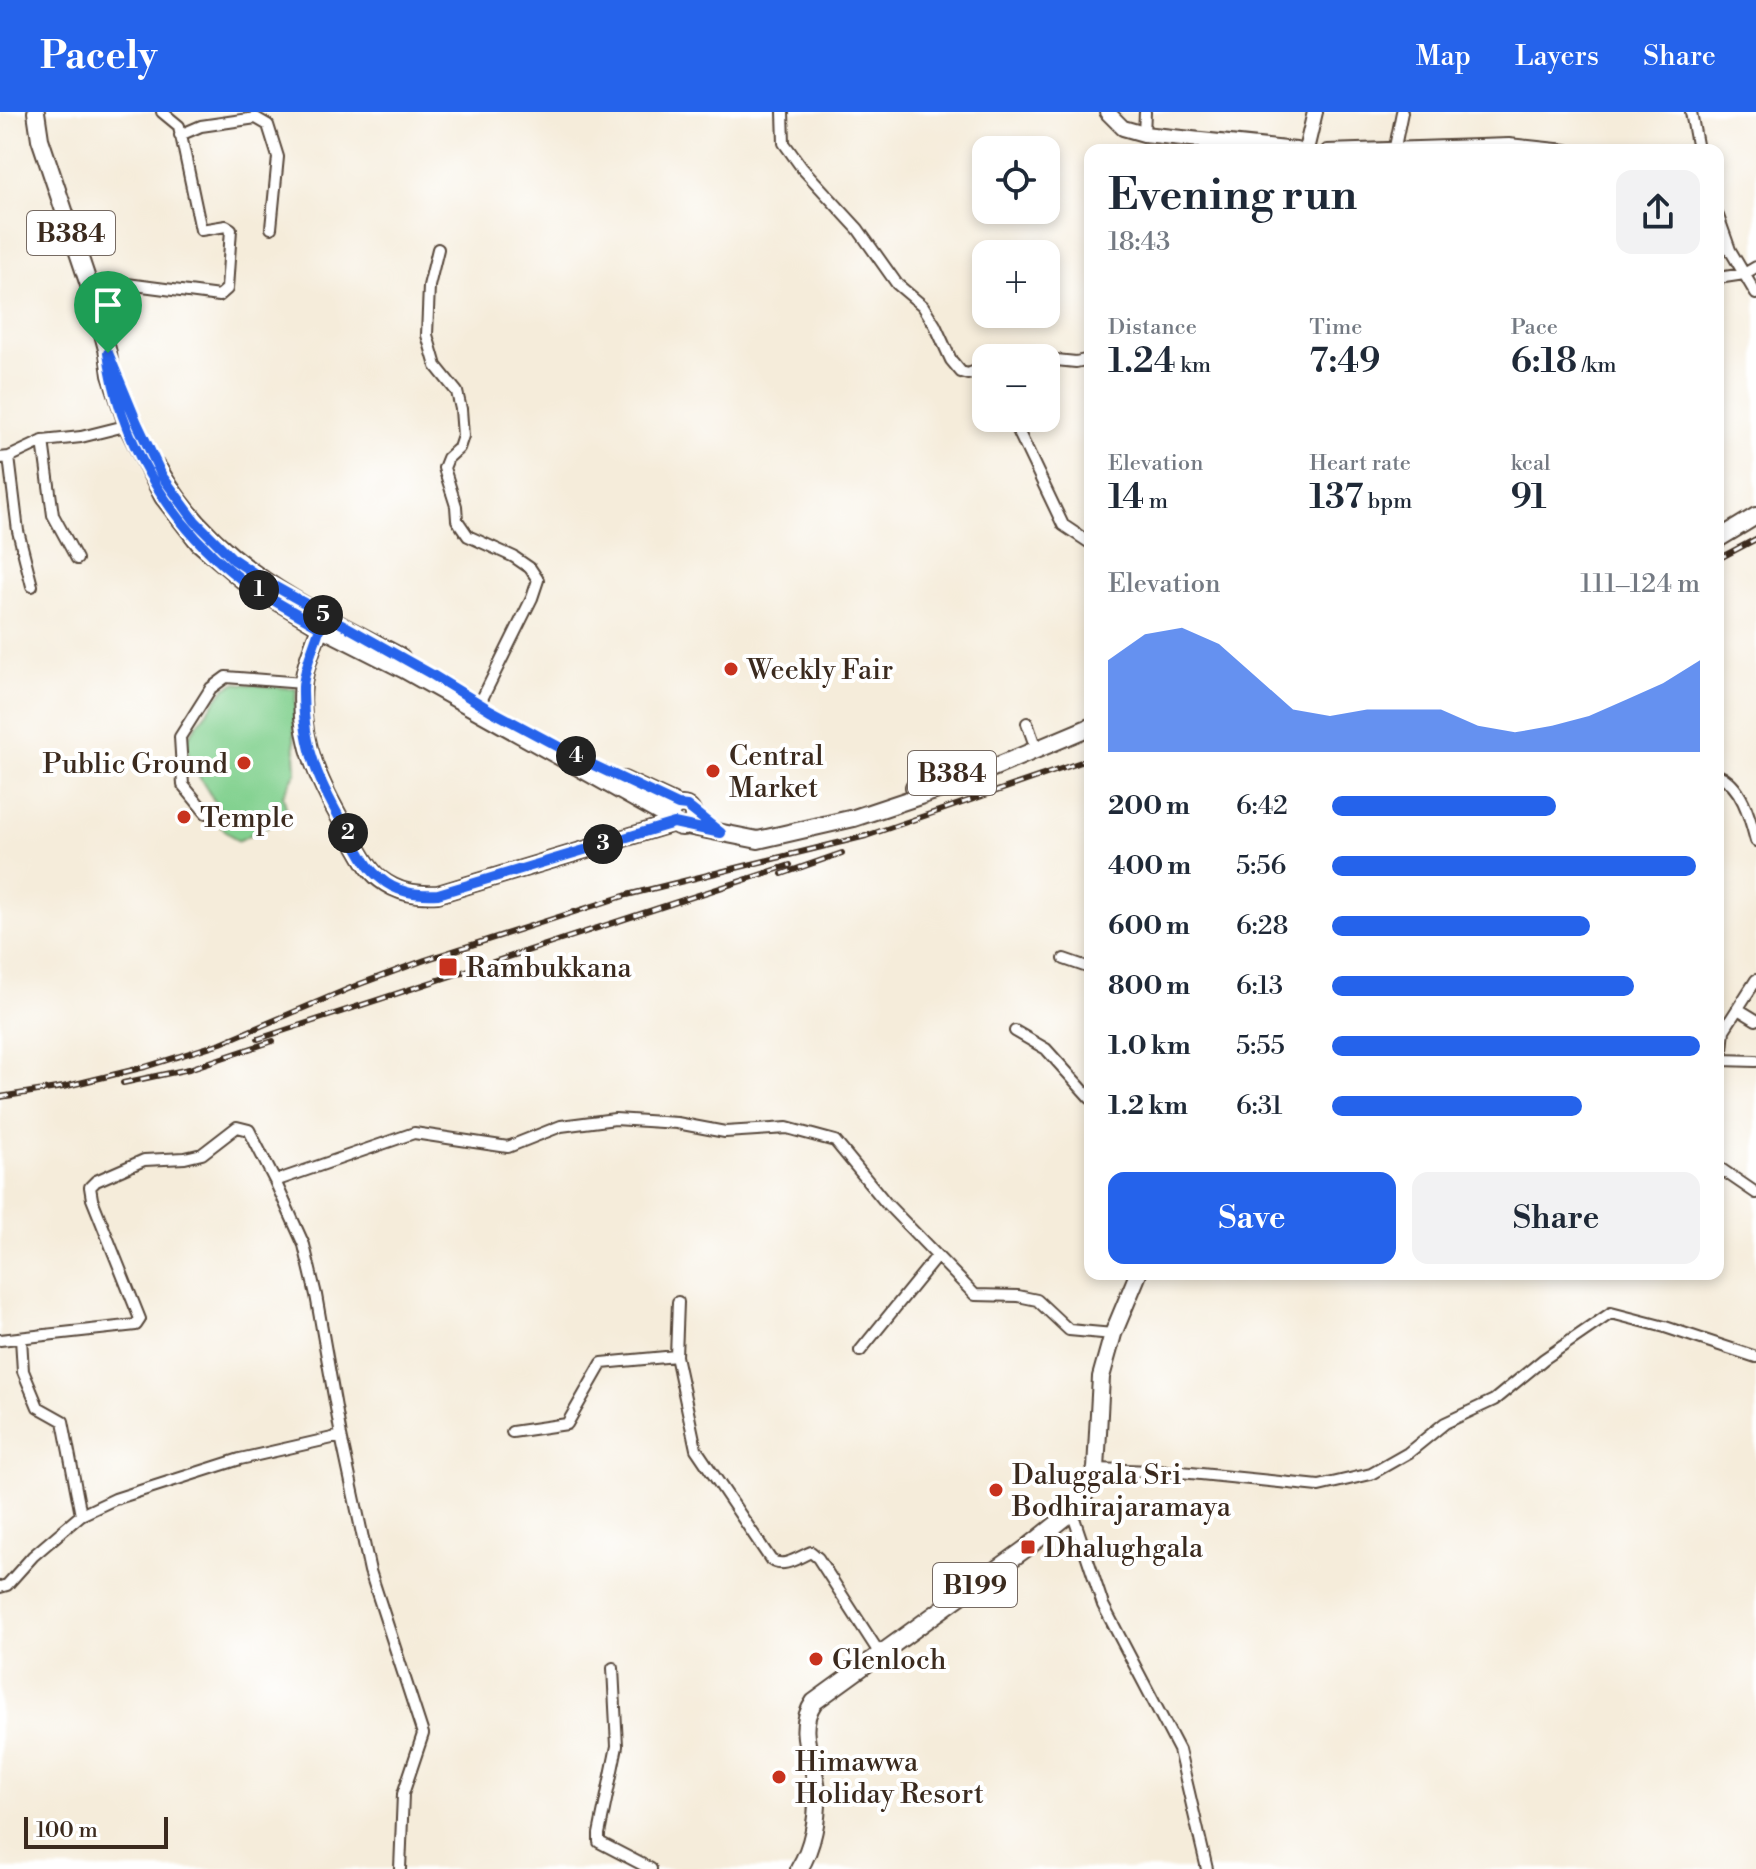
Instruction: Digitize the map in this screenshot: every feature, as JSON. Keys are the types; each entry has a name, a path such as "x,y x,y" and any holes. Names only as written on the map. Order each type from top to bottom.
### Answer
{"main road":[{"name":"B384","path":"36,112 40,139 94,300 108,353 132,425 163,497 199,543 245,582 403,669 589,763 681,817 721,833 758,840 854,818 950,786 1084,730"},
{"path":"1724,535 1756,516"},
{"path":"322,622 303,683 306,734 313,766 371,871 404,892 438,894 681,817"},
{"name":"B384","path":"813,827 850,810 960,771 1084,719"},
{"name":"B199","path":"799,1869 814,1831 817,1790 804,1735 806,1713 814,1702 1072,1512 1086,1492 1096,1469 1101,1377 1113,1334 1136,1280"}],"street":[{"path":"94,300 127,284 219,296 227,289 231,229 226,226 201,230 179,126 162,112"},
{"path":"783,112 784,143 802,168 858,229 897,284 923,306 951,360 961,372 972,373"},
{"path":"1107,112 1123,128 1144,134 1239,144"},
{"path":"1144,134 1145,112"},
{"path":"1307,144 1315,112"},
{"path":"1396,144 1402,112"},
{"path":"1691,112 1697,144"},
{"path":"180,135 201,126 256,118 268,125 278,157 271,228"},
{"path":"1724,233 1730,250 1756,294"},
{"path":"438,249 429,286 427,335 436,366 457,392 461,409 463,436 459,448 448,458 444,468 456,506 457,520 468,536 514,557 530,568 538,580 483,711"},
{"path":"1724,277 1744,274 1756,267"},
{"path":"1060,360 1084,360"},
{"path":"32,586 4,458 43,441 81,437 132,425"},
{"path":"1019,432 1063,525 1084,539"},
{"path":"43,441 53,515 77,559"},
{"path":"206,813 183,785 180,737 211,688 226,677 303,683"},
{"path":"1027,723 1033,740"},
{"path":"1724,780 1733,787 1749,814 1756,841"},
{"path":"1064,959 1084,966"},
{"path":"1724,1030 1756,980"},
{"path":"1738,1009 1756,1020"},
{"path":"1015,1031 1046,1049 1084,1091"},
{"path":"1724,1063 1756,1061"},
{"path":"275,1181 414,1133 508,1147 561,1126 615,1119 677,1123 725,1132 787,1128 835,1141 886,1203 975,1295 1018,1296 1037,1300 1069,1330 1113,1334"},
{"path":"0,1340 136,1325 140,1319 90,1187 96,1181 144,1160 202,1154 237,1127 249,1130 304,1245 370,1571 423,1734 403,1794 400,1869"},
{"path":"1724,1171 1756,1193"},
{"path":"860,1351 937,1256"},
{"path":"678,1302 676,1356 696,1449 771,1560 783,1564 811,1552 818,1558 880,1654"},
{"path":"1096,1469 1181,1472 1319,1486 1371,1474 1408,1453 1445,1423 1494,1400 1544,1359 1611,1313 1756,1357"},
{"path":"21,1338 23,1371 38,1407 63,1421 81,1515"},
{"path":"512,1432 567,1424 602,1363 676,1356"},
{"path":"0,1587 7,1585 33,1556 81,1515 115,1499 240,1459 341,1436"},
{"path":"1072,1512 1103,1605 1179,1750 1207,1869"},
{"path":"613,1668 617,1746 599,1842 651,1869"}],"green space":[{"name":"Public Ground","path":"235,683 296,689 296,772 283,795 288,816 238,841 215,822 221,812 192,765 185,741 225,688"}],"railway":[{"path":"1724,556 1756,539"},
{"path":"0,1097 63,1087 145,1067 221,1043 425,960 627,895 866,836 1084,761"},
{"path":"782,874 842,853"},
{"path":"258,1039 790,865"},
{"path":"123,1083 189,1069 273,1041"}],"place":[{"name":"Weekly Fair","path":"731,669"},
{"name":"Public Ground","path":"244,763"},
{"name":"Central Market","path":"713,771"},
{"name":"Temple","path":"184,817"},
{"name":"Rambukkana","path":"448,967"},
{"name":"Daluggala Sri Bodhirajaramaya","path":"996,1490"},
{"name":"Dhalughgala","path":"1028,1547"},
{"name":"Glenloch","path":"816,1659"},
{"name":"Himawwa Holiday Resort","path":"779,1777"}],"route":[{"path":"108,353 162,476 217,546 249,571 324,616 589,763 678,805 687,806 721,833 674,823 438,894 404,892 379,878 371,871 341,821 313,766 308,749 303,683 320,627 231,572 183,524 163,497 128,427 111,375 108,353"}]}
